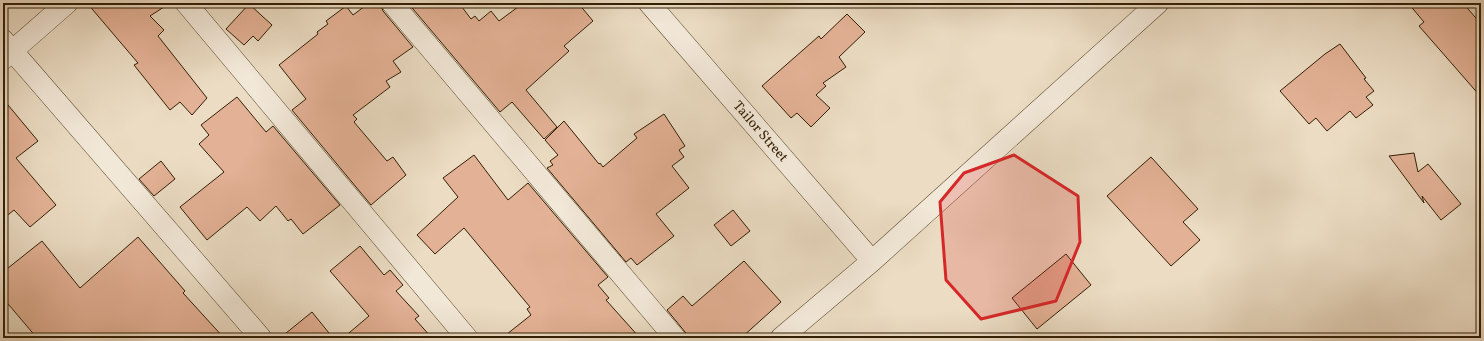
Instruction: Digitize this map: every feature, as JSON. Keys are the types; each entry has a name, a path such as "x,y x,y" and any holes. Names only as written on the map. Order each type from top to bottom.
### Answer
{"street":[{"path":"68,3 6,50 261,338"},
{"path":"186,3 468,338"},
{"path":"392,3 674,338"},
{"name":"Tailor Street","path":"649,3 872,261"},
{"path":"781,338 872,261 1158,3"}],"highlighted area":[{"path":"1014,155 1078,196 1080,242 1056,301 981,319 946,280 940,202 964,173"}],"building":[{"path":"87,3 170,3 150,16 164,30 158,36 207,98 192,115 180,102 170,110 134,65 138,63"},
{"path":"369,3 380,3 383,11 413,47 393,61 401,72 386,81 390,87 353,115 357,119 354,122 387,161 393,157 406,175 371,205 292,110 306,99 279,65 318,34 317,32 328,24 326,21 346,6 353,15"},
{"path":"408,3 459,3 471,19 475,16 479,21 491,11 499,21 522,4 578,3 593,21 564,46 569,51 526,90 557,127 544,139 512,102 500,112"},
{"path":"1408,3 1463,3 1481,24 1481,97 1419,26 1424,22"},
{"path":"249,4 272,25 258,41 253,36 244,45 226,29"},
{"path":"847,14 865,32 839,57 846,67 823,83 826,86 816,95 830,108 811,127 797,113 791,118 762,86 819,36 821,39"},
{"path":"1340,44 1374,91 1366,97 1373,105 1356,118 1350,111 1327,131 1316,118 1309,124 1280,91 1325,54"},
{"path":"237,97 266,132 273,126 340,205 303,234 291,219 288,221 276,206 260,221 247,207 207,240 180,207 224,172 199,144 209,135 201,125"},
{"path":"3,99 38,141 16,158 56,205 30,227 14,210 3,219"},
{"path":"664,114 685,146 679,150 684,157 672,166 689,188 656,214 674,236 637,265 631,258 626,262 547,168 553,165 550,161 558,155 545,140 564,121 603,167 637,138 634,134"},
{"path":"1414,153 1418,172 1428,164 1461,204 1441,220 1422,196 1424,203 1389,156"},
{"path":"474,155 508,200 528,183 608,277 598,285 609,298 606,300 640,338 502,338 531,315 527,309 530,307 464,228 435,254 417,235 458,197 443,178"},
{"path":"1151,157 1198,209 1183,222 1200,240 1171,266 1107,196"},
{"path":"161,161 175,179 154,196 139,179"},
{"path":"733,210 750,231 731,246 714,225"},
{"path":"138,237 185,291 183,293 224,338 37,338 3,298 3,272 42,241 80,288"},
{"path":"360,246 384,275 390,270 403,285 396,291 419,316 415,319 432,338 343,338 369,316 330,271"},
{"path":"1066,254 1091,285 1037,329 1012,298"},
{"path":"744,261 781,302 741,338 690,338 667,310 683,296 692,306"},
{"path":"312,312 333,338 280,338"}]}
